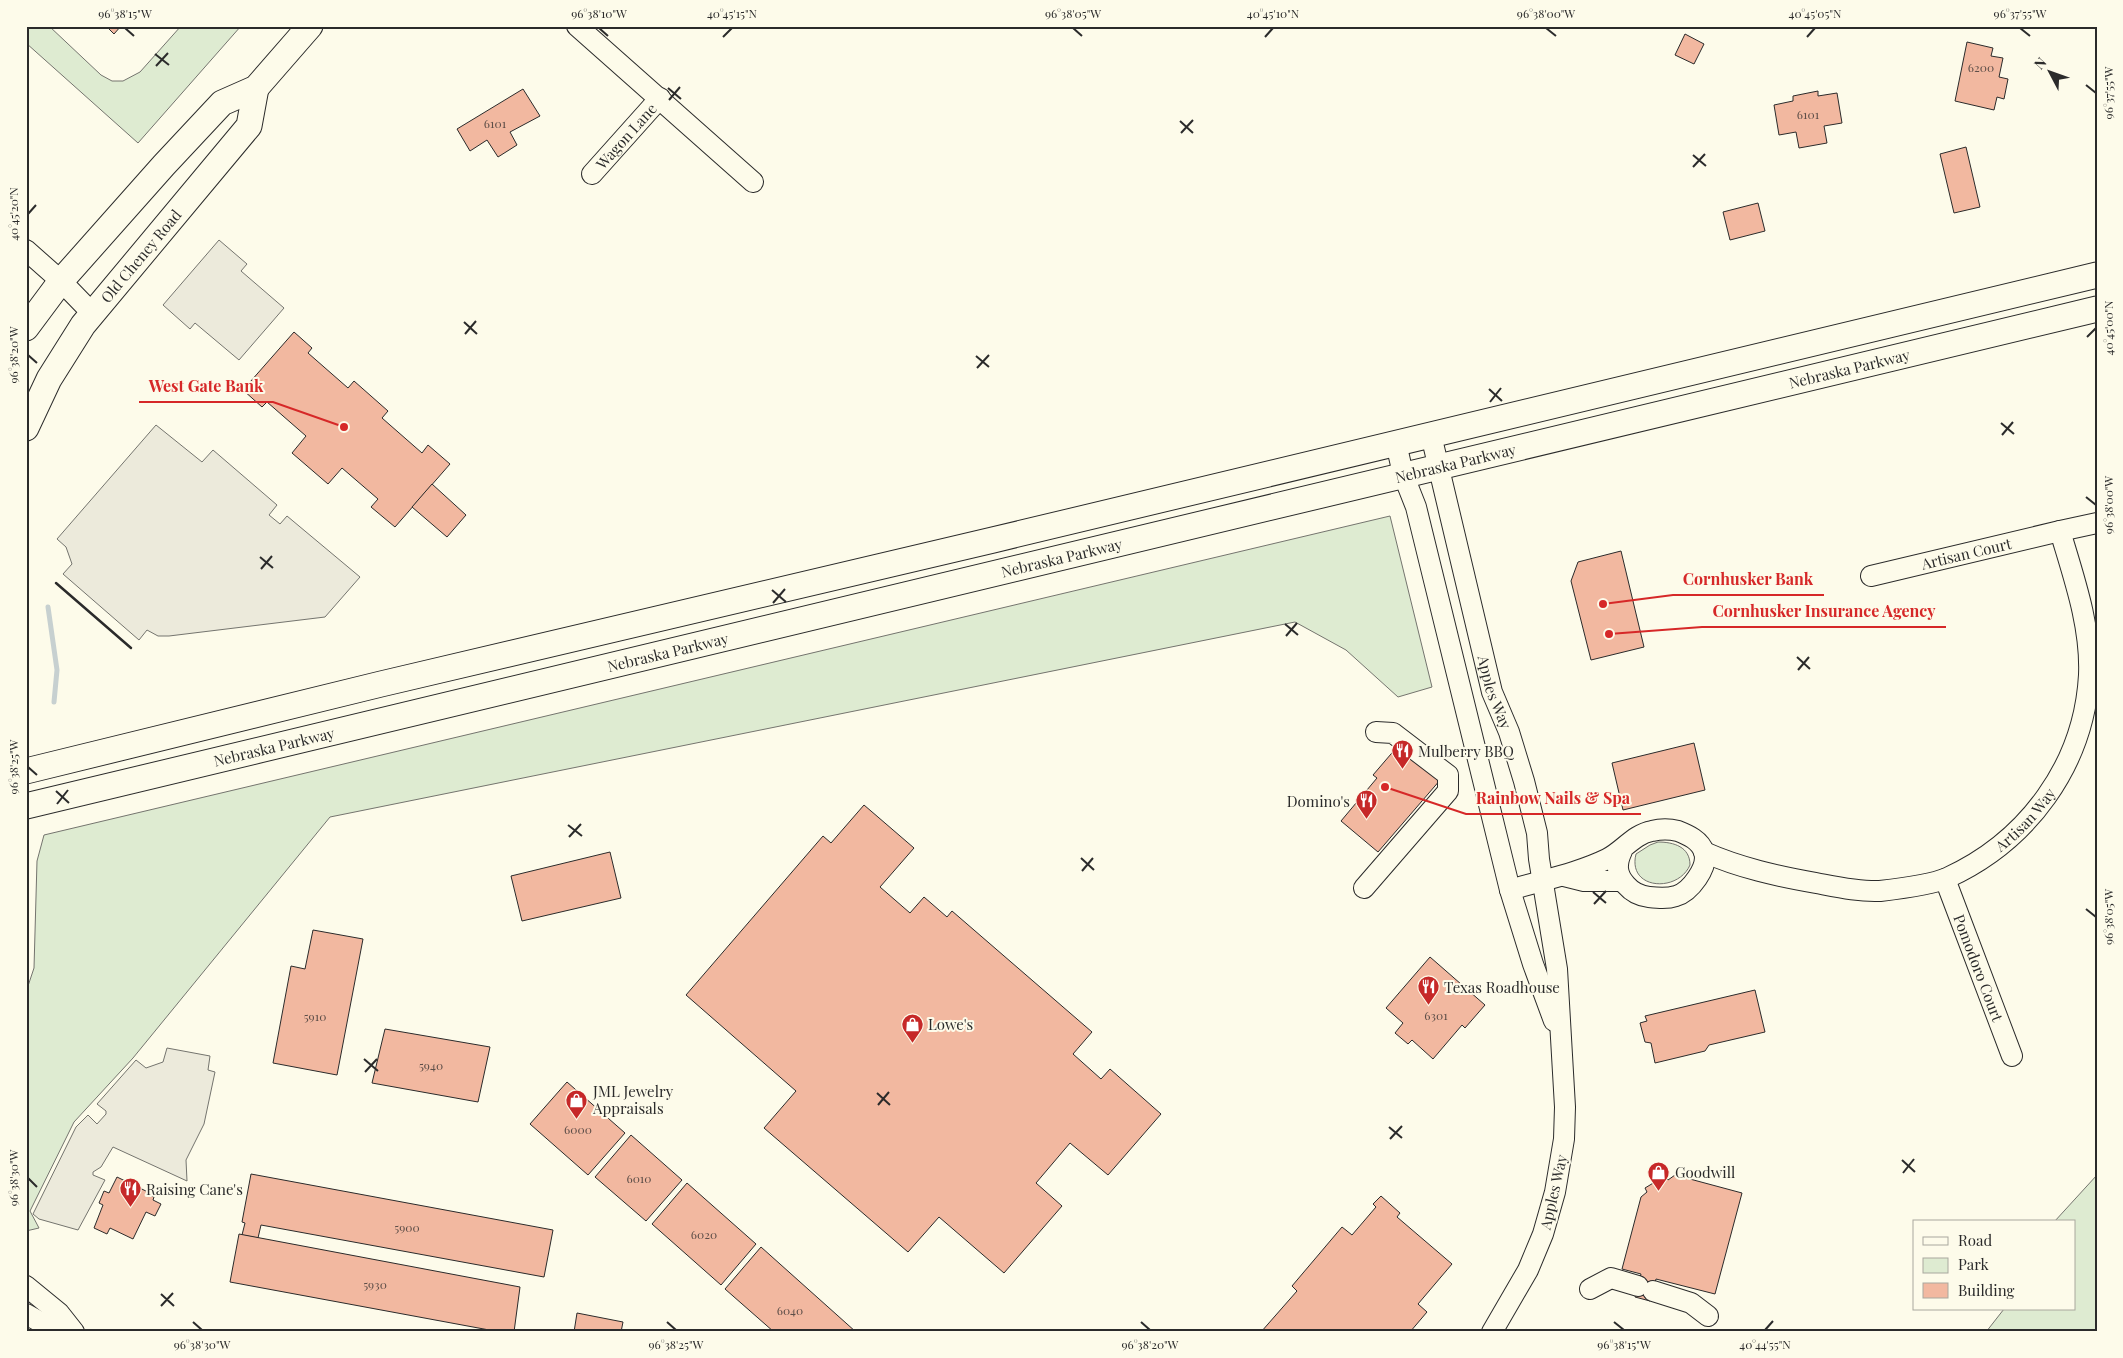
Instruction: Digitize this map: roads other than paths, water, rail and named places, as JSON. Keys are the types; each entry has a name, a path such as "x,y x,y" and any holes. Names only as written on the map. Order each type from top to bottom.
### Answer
{"main road":[{"path":"26,328 61,281 222,103 256,88 310,26"},
{"name":"Old Cheney Road","path":"26,428 56,366 92,313 249,126 256,88"},
{"name":"Nebraska Parkway","path":"26,772 390,682 2097,275"},
{"name":"Nebraska Parkway","path":"26,806 742,635 1403,474 2097,309"}],"street":[{"path":"577,26 753,182"},
{"name":"Wagon Lane","path":"592,174 660,98"},
{"path":"26,250 61,281 92,313"},
{"name":"Apples Way","path":"1431,435 1492,692 1508,732 1535,825 1557,969 1565,1107 1564,1138 1555,1192 1543,1234 1528,1270 1492,1332"},
{"name":"Apples Way","path":"1396,443 1403,474 1416,507 1510,890 1533,964 1561,1039"},
{"path":"2060,531 2097,523"},
{"name":"Artisan Court","path":"1871,576 2060,531"},
{"name":"Artisan Way","path":"1704,852 1730,864 1756,871 1827,885 1878,891 1945,879 1987,855 2031,818 2062,774 2080,730 2086,704 2089,654 2084,620 2060,531"},
{"path":"1364,888 1448,791 1448,775 1393,733 1376,732"},
{"path":"1510,890 1542,880 1564,876 1622,851 1640,835 1663,829 1686,834 1697,841 1704,852 1704,860 1698,878 1685,892 1664,898 1645,896 1628,888 1622,881 1617,870 1622,851"},
{"path":"1564,876 1584,881 1622,881"},
{"name":"Pomodoro Court","path":"1945,879 2012,1056"},
{"path":"1590,1289 1611,1278 1692,1303 1708,1316"},
{"path":"26,1286 59,1314 73,1331"},
{"path":"26,1314 51,1328 73,1331"}],"waterway":[{"path":"48,607 57,670 54,702"}],"place":[{"name":"West Gate Bank","path":"344,427"},
{"name":"Cornhusker Bank","path":"1603,604"},
{"name":"Cornhusker Insurance Agency","path":"1609,634"},
{"name":"Mulberry BBQ","path":"1402,770"},
{"name":"Rainbow Nails & Spa","path":"1385,787"},
{"name":"Domino's","path":"1366,820"},
{"name":"Texas Roadhouse","path":"1428,1006"},
{"name":"Lowe's","path":"912,1043"},
{"name":"JML Jewelry Appraisals","path":"577,1119"},
{"name":"Goodwill","path":"1659,1191"},
{"name":"Raising Cane's","path":"130,1208"}]}
